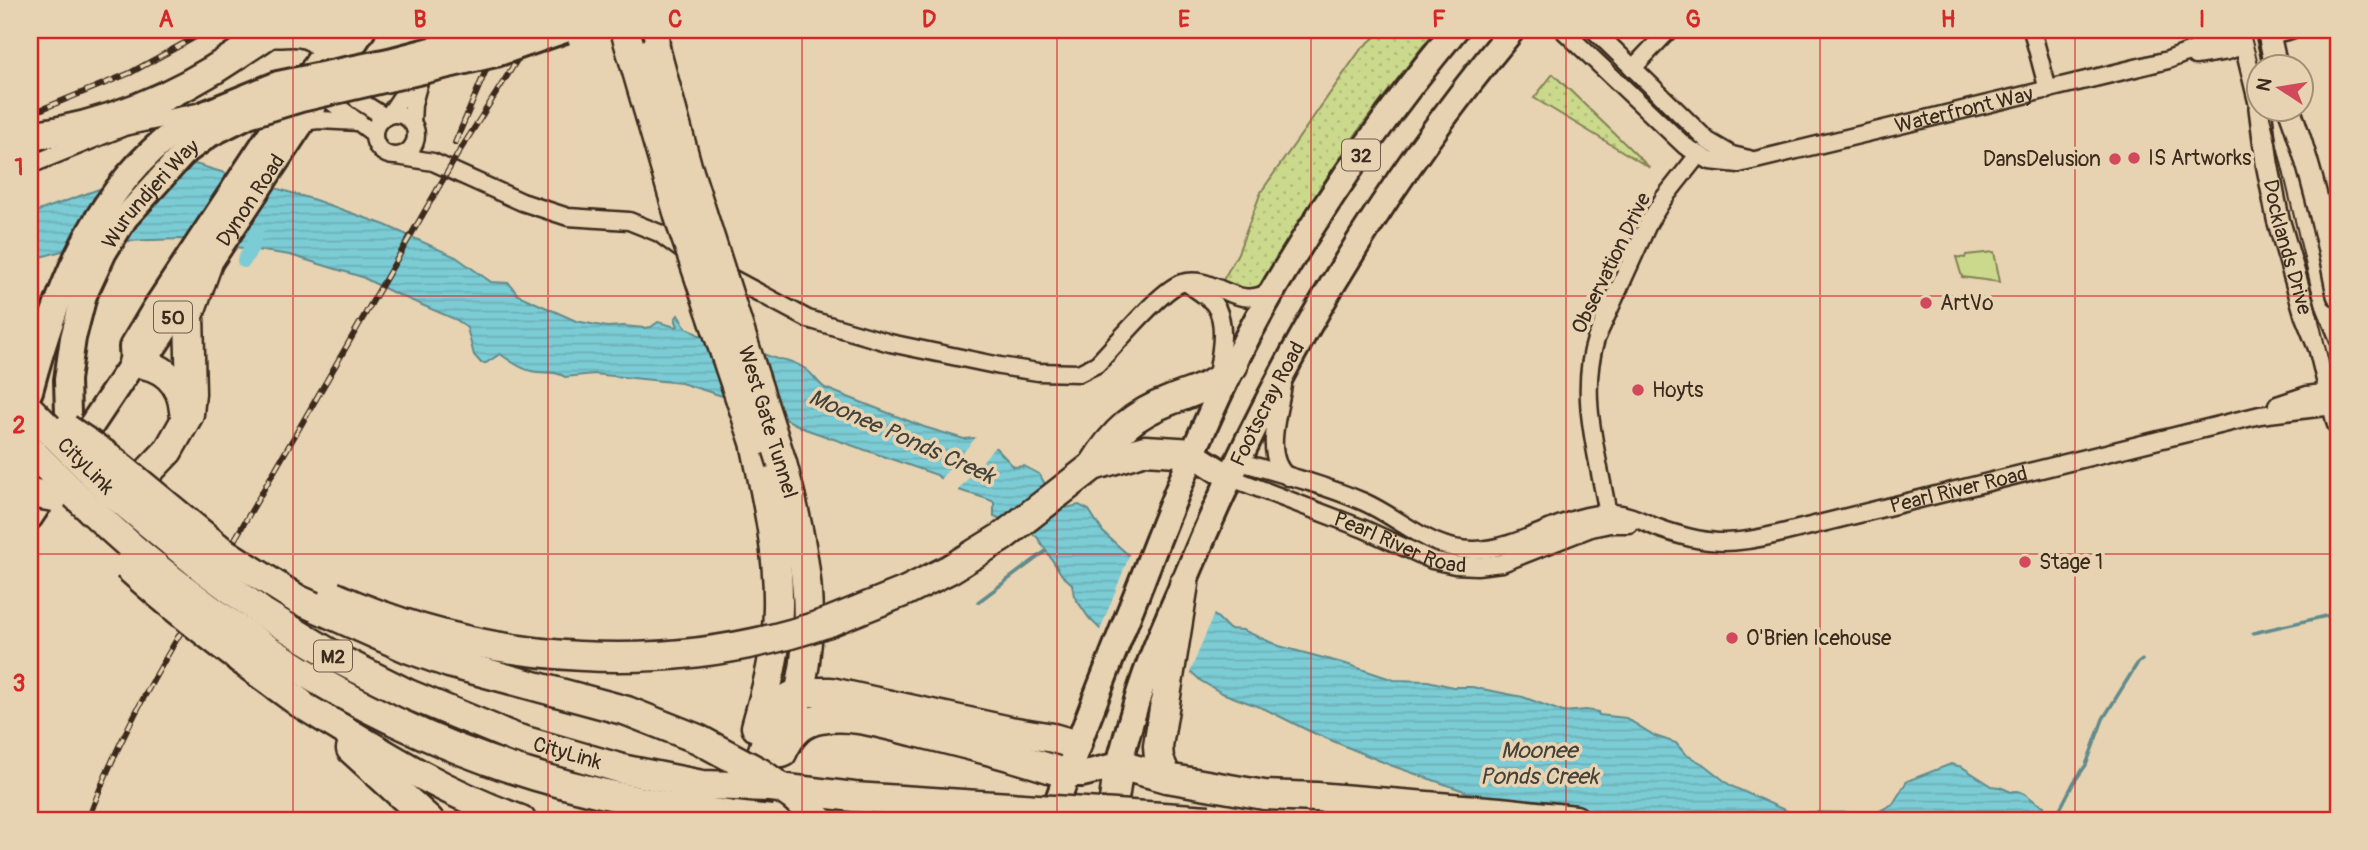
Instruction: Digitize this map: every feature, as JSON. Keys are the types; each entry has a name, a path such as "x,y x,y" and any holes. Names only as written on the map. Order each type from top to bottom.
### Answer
{"highway":[{"name":"West Gate Tunnel","path":"625,30 682,226 755,442 779,497 778,606 761,820"},
{"path":"30,136 88,124 137,109 176,92 272,31 310,35 334,49"},
{"name":"West Gate Tunnel","path":"654,36 687,166 809,601 808,652 800,692 728,820"},
{"path":"146,474 171,447 191,406 189,315 198,262"},
{"path":"133,363 160,369 177,387 183,403 183,417 171,447"},
{"path":"195,529 271,569 348,603 455,639 504,649 584,657 654,656 719,649 798,633 896,596 950,569 1002,537 1093,466 1111,439 1137,416 1163,403 1198,391 1225,374"},
{"path":"30,407 107,456 195,529 261,578 297,599 407,648 449,663 627,711 698,739 759,772 794,797 819,820"},
{"name":"CityLink","path":"30,407 114,494 204,569 263,613 344,663 408,694 515,738 625,770 702,785 1209,820"},
{"name":"CityLink","path":"30,450 157,569 234,627 287,662 362,704 441,742 529,773 707,814 772,820"},
{"path":"1093,466 1145,450 1193,453"},
{"path":"30,460 68,508 170,606 215,642 300,704 408,769 460,796 521,820"},
{"path":"1167,778 1158,753 1159,673 1184,584"},
{"path":"800,692 831,692 1077,745"},
{"path":"300,704 429,820"},
{"path":"740,820 764,756 808,722 821,719 844,717 883,724 1009,754 1067,774"},
{"path":"1111,820 1119,765 1167,778 1264,795 1316,797 1575,820"}],"main road":[{"name":"Dynon Road","path":"30,517 133,363 151,351 198,262 314,86 334,49 363,30"},
{"name":"Wurundjeri Way","path":"30,391 62,289 80,247 103,208 164,140 204,114 278,84 389,61 507,30"},
{"name":"Wurundjeri Way","path":"69,458 69,366 84,295 104,252 125,218 185,152 210,134 248,115 301,99 496,54 565,30"},
{"name":"Footscray Road","path":"1051,820 1077,745 1225,374 1276,286 1380,127 1455,30"},
{"name":"Footscray Road","path":"1184,584 1233,469 1287,363 1374,216 1453,104 1512,30"},
{"name":"Dynon Road","path":"262,164 301,122 314,86"},
{"path":"1193,453 1233,469"},
{"path":"1100,820 1119,765 1159,673"},
{"path":"1077,745 1119,765"},
{"path":"1067,774 1082,774 1119,765"}],"street":[{"path":"456,30 415,76 387,116 377,124 374,134 376,144 383,152 440,164 522,202 568,217 616,219 642,226 659,233 700,263 808,319 890,343 1000,366 1070,374 1088,370 1122,340 1166,292 1185,282 1206,284 1240,297 1260,296 1276,286"},
{"name":"Waterfront Way","path":"1563,30 1675,137 1698,155 1728,165 2168,60 2228,51 2245,37 2269,32"},
{"name":"Waterfront Way","path":"1594,30 1714,145 1738,157 1759,158"},
{"path":"1633,68 1669,30"},
{"path":"2032,30 2048,90"},
{"path":"2273,52 2269,32 2291,30"},
{"path":"334,49 346,87 358,100 387,116 400,115 413,125 440,164"},
{"path":"397,156 407,153 413,146 416,136 413,125 415,91 428,60"},
{"path":"30,164 124,127 208,109 275,74 296,73 374,134"},
{"path":"301,122 362,122"},
{"name":"Docklands Drive","path":"2262,122 2276,211 2306,315 2320,349 2336,404"},
{"name":"Docklands Drive","path":"2294,122 2309,166 2336,272 2338,296"},
{"name":"Observation Drive","path":"1609,519 1591,418 1588,378 1591,356 1596,339 1649,222 1698,155"},
{"path":"1185,282 1212,302 1220,317 1225,374"},
{"path":"1287,363 1274,445 1278,465 1290,478"},
{"name":"Pearl River Road","path":"1233,469 1424,557 1455,565 1477,566 1502,563 1609,519 1628,515 1656,527 1712,543 1746,541 2260,415 2336,404"},
{"name":"Pearl River Road","path":"1233,469 1290,478 1367,503 1423,537 1442,545 1467,550 1501,547 1588,517 1609,519"}],"green space":[{"path":"1383,30 1435,30 1360,128 1261,284 1246,290 1222,282 1238,253 1261,192 1361,49"},
{"path":"1553,74 1650,168 1534,98"},
{"path":"1994,252 2000,282 1962,277 1956,257 1965,258 1966,255"}],"water":[{"name":"Moonee Ponds Creek","path":"195,164 315,200 385,225 456,257 491,282 509,283 518,295 576,321 607,327 645,328 658,322 676,327 678,326 675,319 678,315 685,327 699,335 718,338 797,364 825,388 924,427 964,439 974,438 996,448 1014,467 1024,466 1039,474 1056,502 1066,508 1079,505 1089,510 1103,532 1125,552 1218,618 1229,629 1243,630 1279,646 1394,680 1472,687 1523,697 1563,712 1586,710 1598,712 1599,715 1626,718 1655,736 1676,743 1685,754 1731,786 1789,812 1876,813 1893,804 1907,781 1951,764 1962,767 1992,786 2024,793 2044,806 2041,820 1526,820 1490,800 1390,765 1265,709 1222,693 1201,681 1186,667 1101,630 1089,618 1074,596 1072,584 1062,575 1037,537 994,516 994,502 956,489 937,475 805,429 770,411 681,383 594,374 565,377 526,370 500,354 486,363 481,363 474,355 467,328 457,320 362,277 290,255 182,239 94,242 30,260 30,214 138,175"}],"pier":[{"path":"978,435 997,444 955,494 948,491 938,482"},
{"path":"1131,551 1215,611 1189,675 1184,669 1099,633"}],"waterway":[{"path":"244,261 253,245 256,232"},
{"path":"978,602 1046,551"},
{"path":"2253,633 2335,614"},
{"path":"2044,820 2054,817 2060,809 2086,765 2103,719 2142,660"}],"tram line":[{"path":"2249,30 2255,52"},
{"path":"2271,122 2338,400"}],"railway":[{"path":"30,114 130,73 208,30"},
{"path":"455,143 503,30"},
{"path":"235,539 459,152 536,30"},
{"path":"222,561 227,553"},
{"path":"88,820 109,767 134,716 190,617"}],"place":[{"name":"IS Artworks","path":"2134,158"},
{"name":"DansDelusion","path":"2115,159"},
{"name":"ArtVo","path":"1926,303"},
{"name":"Hoyts","path":"1638,390"},
{"name":"Stage 1","path":"2025,562"},
{"name":"O'Brien Icehouse","path":"1732,638"}]}
